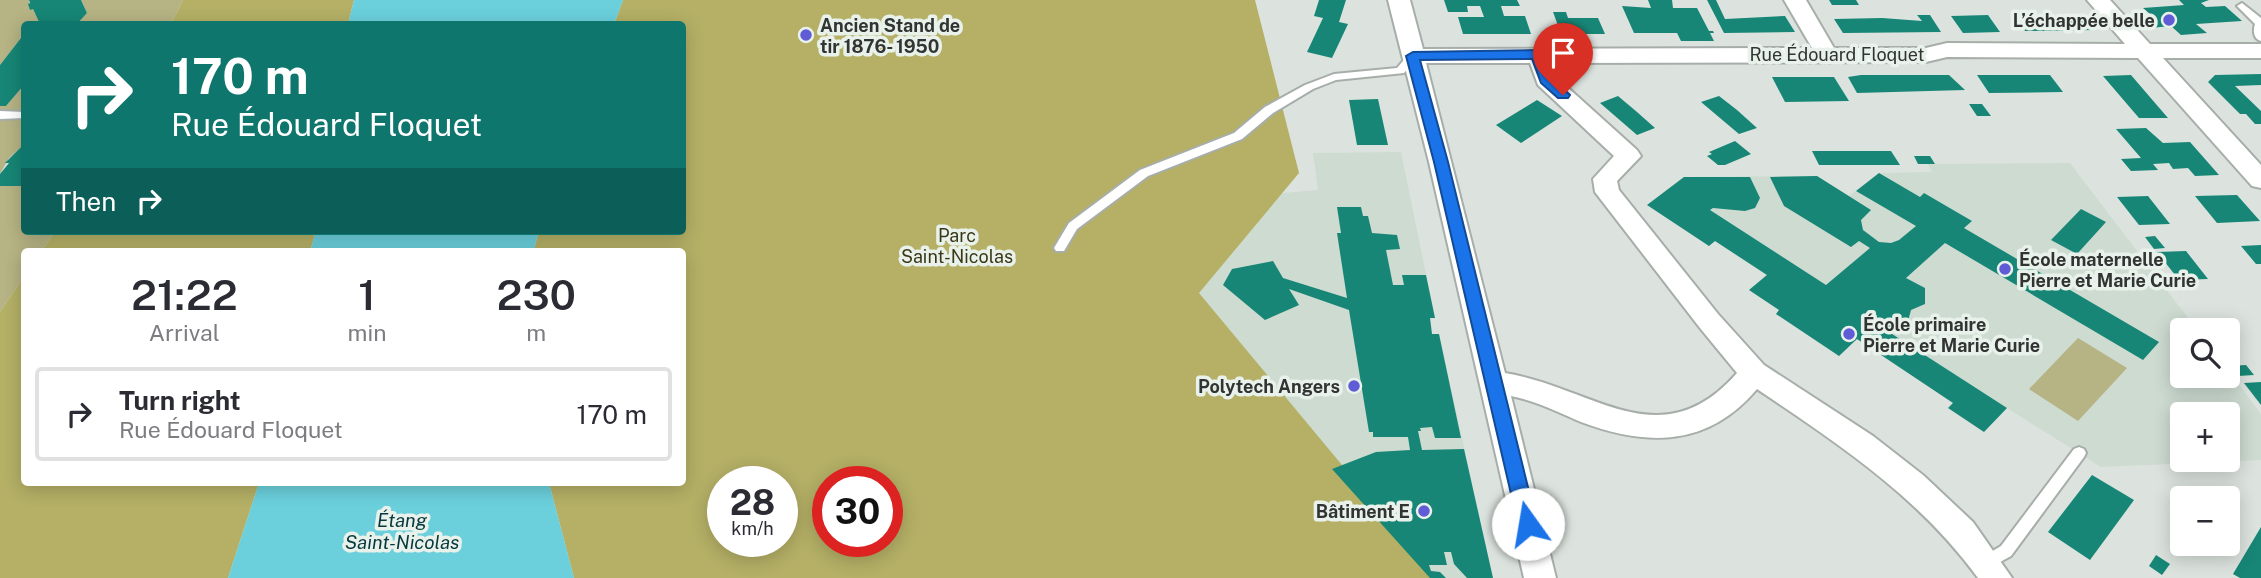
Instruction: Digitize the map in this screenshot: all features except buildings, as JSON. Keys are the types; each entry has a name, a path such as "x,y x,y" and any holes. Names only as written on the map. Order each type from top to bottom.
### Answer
{"street":[{"path":"1399,0 1441,162 1541,578"},
{"path":"1795,0 1826,54"},
{"path":"2098,0 2261,180"},
{"name":"Rue Édouard Floquet","path":"1413,56 1926,55 1947,50 2261,51"},
{"path":"1538,54 1546,80 1629,156 1605,179 1607,192 1709,321 1754,373 1888,463 1938,507 1990,569"},
{"path":"1494,382 1536,390 1601,416 1652,428 1690,424 1711,415 1729,403 1754,373"}],"lane":[{"path":"2242,6 2260,23 2258,29 2261,38"},
{"path":"1060,248 1073,226 1144,173 1238,136 1269,110 1309,87 1334,77 1400,71 1413,56"},
{"path":"4,115 16,105"},
{"path":"1990,569 1993,559 2006,551 2079,453"}],"shaded area":[{"path":"0,0 29,0 29,7 33,9 39,21 21,21 21,38 0,65"},
{"path":"81,0 183,0 172,21 80,21 87,13"},
{"path":"21,88 21,147 9,158 0,174 0,106 6,106"},
{"name":"Polytech Angers","path":"1401,152 1435,318 1430,319 1432,334 1439,334 1493,578 1430,578 1155,268 1284,193 1318,190 1313,153"},
{"path":"2070,163 2188,318 2170,318 2170,388 2240,386 2261,414 2261,460 2240,461 2240,402 2170,402 2170,464 2101,467 2007,408 1984,432 1948,408 1953,402 1857,339 1839,356 1776,314 1779,310 1749,290 1766,275 1715,241 1709,246 1647,205 1684,177 1817,176 1849,196 1879,173 1932,172 1928,164"},
{"path":"0,186 21,186 21,235 52,235 44,248 21,248 21,280 0,312"},
{"path":"2078,338 2127,368 2078,421 2029,389"}],"green space":[{"path":"183,0 354,0 349,21 172,21"},
{"name":"Parc Saint-Nicolas","path":"623,0 1255,0 1299,173 1199,293 1436,578 574,578 550,486 686,486 686,248 534,248 538,235 686,235 686,21 615,21"},
{"path":"52,235 315,235 311,248 44,248"},
{"path":"21,280 21,486 258,486 228,578 0,578 0,312"}],"water":[{"path":"354,0 623,0 615,21 349,21"},
{"path":"315,235 538,235 534,248 311,248"},
{"name":"Étang Saint-Nicolas","path":"258,486 550,486 574,578 228,578"}],"place":[{"name":"L’échappée belle","path":"2169,20"},
{"name":"Ancien Stand de tir 1876- 1950","path":"806,35"},
{"name":"École maternelle Pierre et Marie Curie","path":"2005,269"},
{"name":"École primaire Pierre et Marie Curie","path":"1849,334"},
{"name":"Polytech Angers","path":"1354,386"},
{"name":"Bâtiment E","path":"1424,511"}],"route":[{"path":"1528,524 1413,56 1538,54 1546,80 1563,95"}]}
